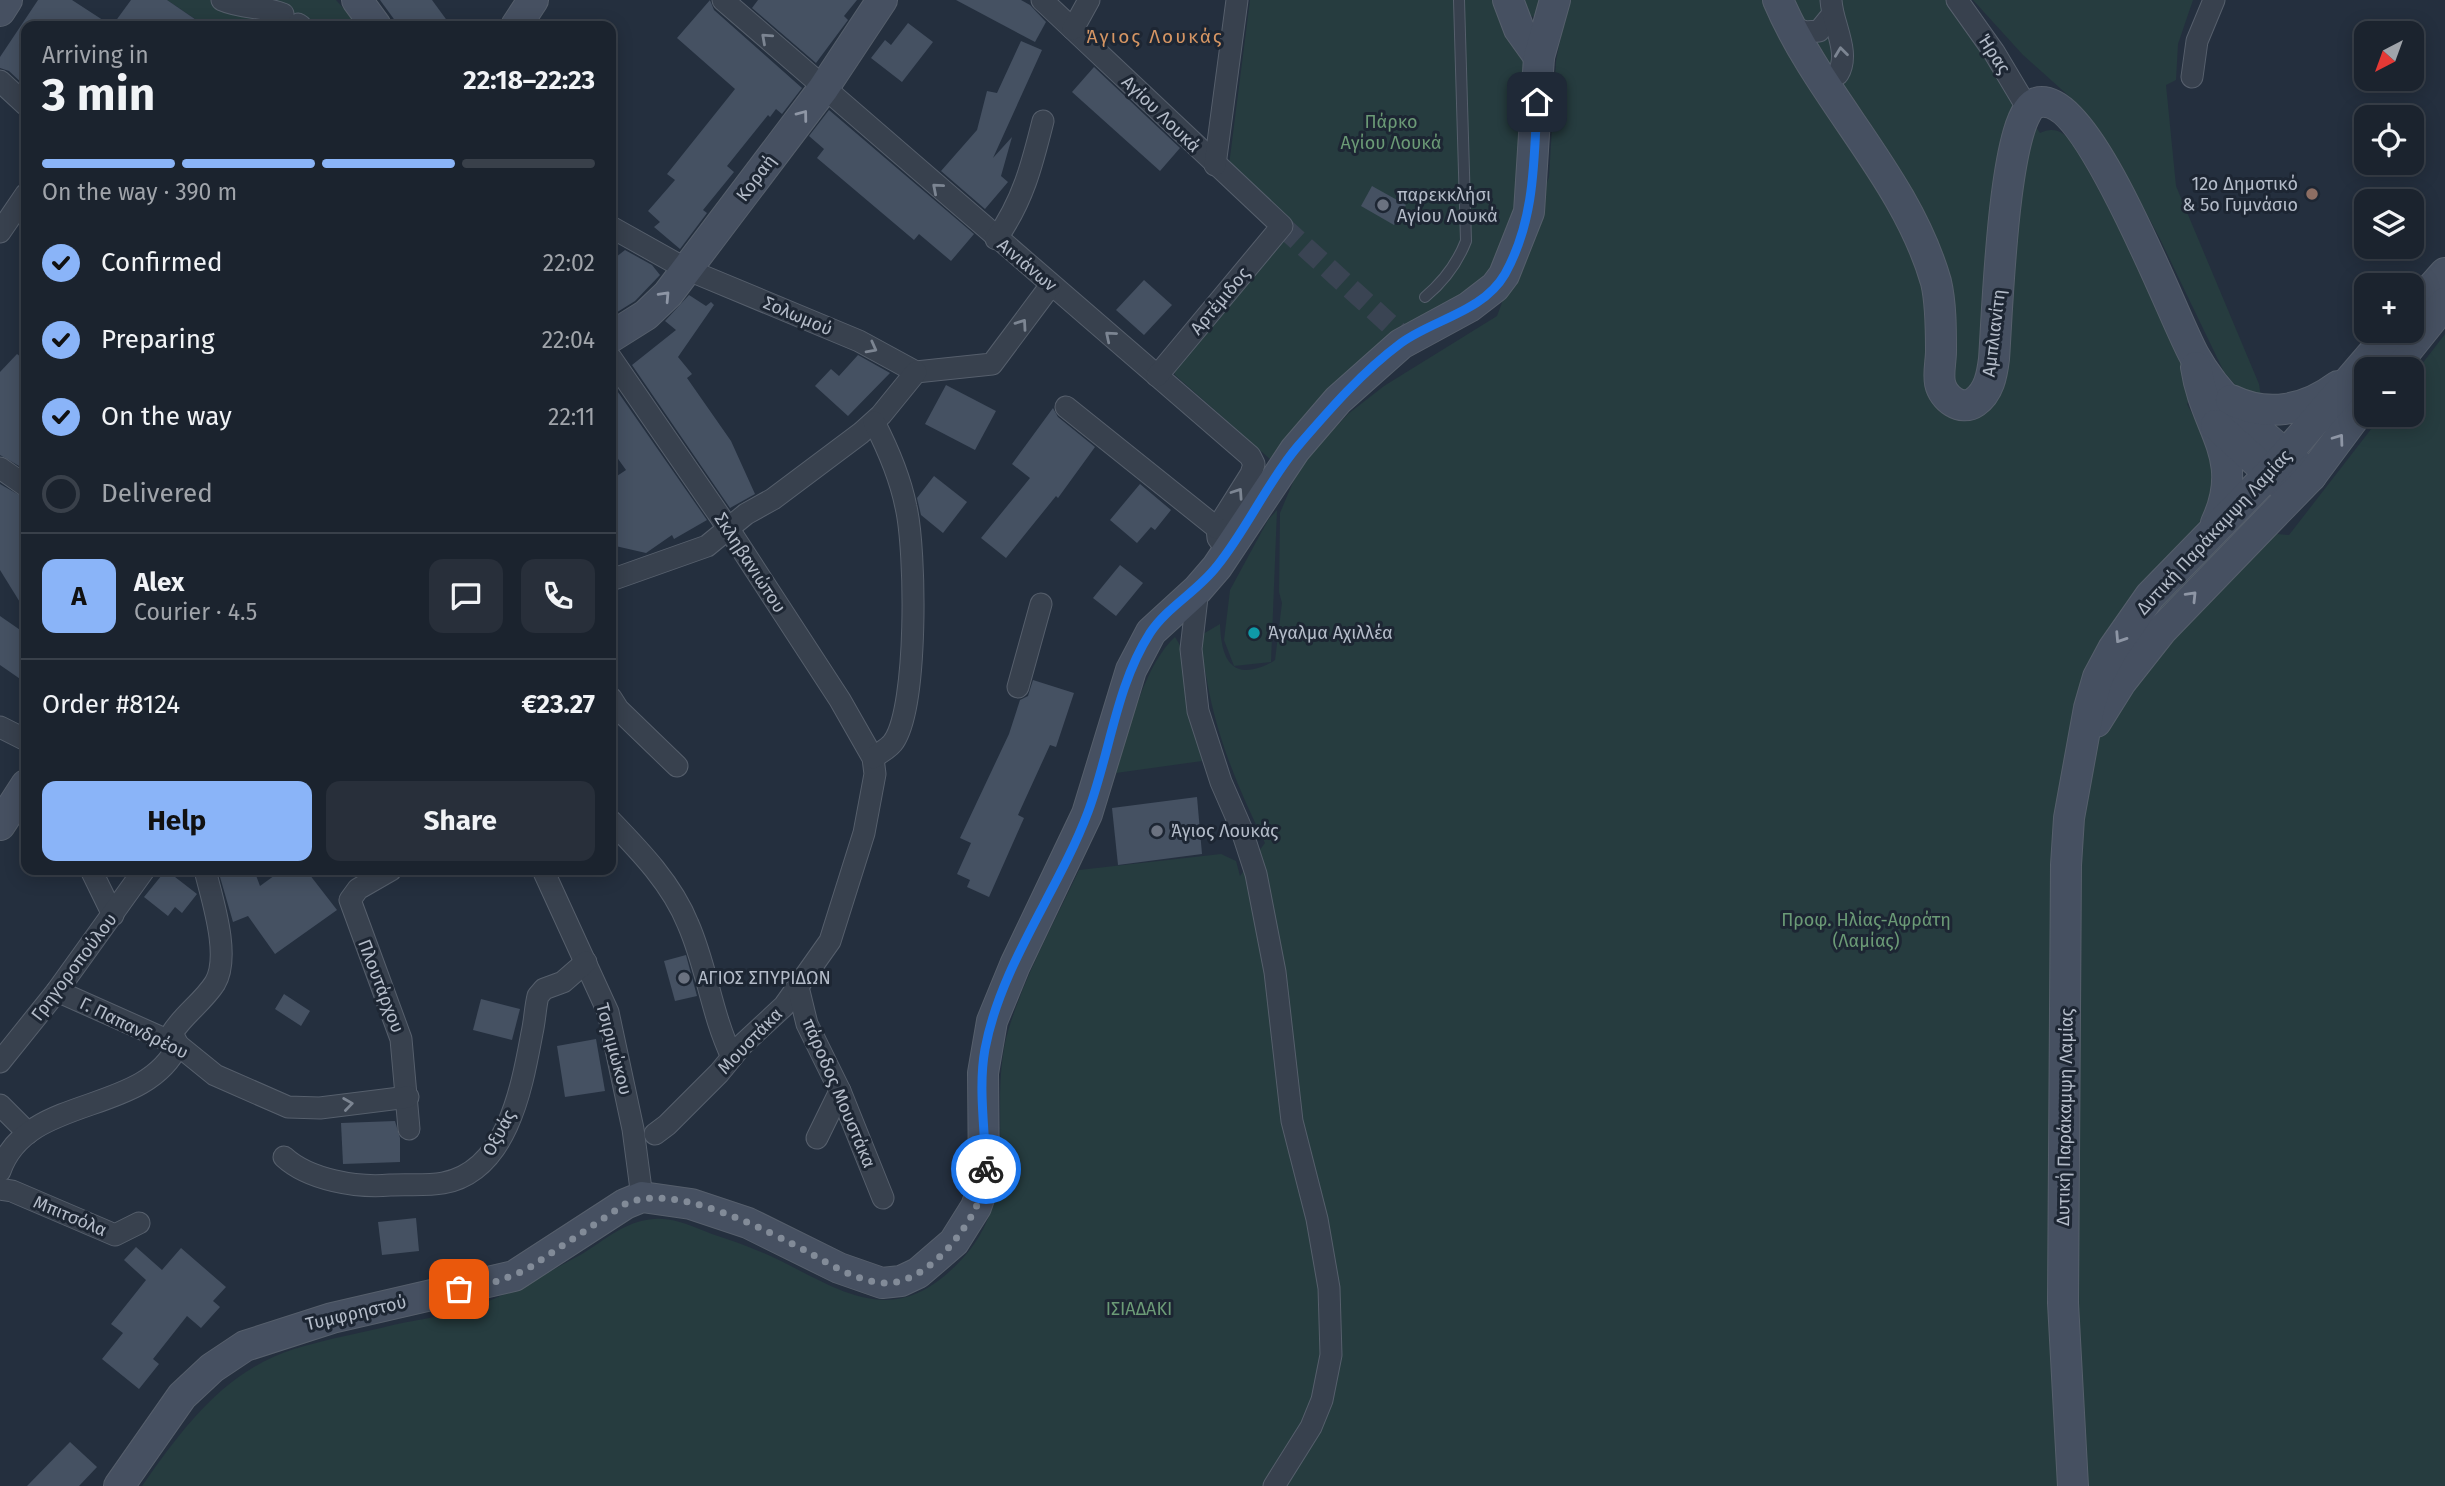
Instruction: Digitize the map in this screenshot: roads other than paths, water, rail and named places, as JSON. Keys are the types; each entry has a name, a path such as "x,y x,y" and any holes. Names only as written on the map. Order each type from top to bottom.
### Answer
{"street":[{"path":"0,11 7,0"},
{"path":"222,0 238,7 263,11 271,9 292,21"},
{"path":"357,0 372,21"},
{"path":"519,21 533,0"},
{"name":"Αινιάνων","path":"723,0 1253,459 1251,474 1215,559"},
{"name":"Κοραή","path":"616,334 646,315 668,294 823,89 882,0"},
{"name":"Αγίου Λουκά","path":"1042,0 1282,226"},
{"path":"1073,29 1089,0"},
{"path":"1215,165 1237,0"},
{"path":"1508,0 1519,29 1539,57"},
{"path":"642,1197 691,1204 748,1223 872,1282 892,1283 910,1278 946,1251 972,1216 984,1184 984,1054 997,1006 1087,814 1122,696 1136,662 1158,623 1215,559 1295,450 1338,400 1401,344 1469,307 1495,288 1504,275 1529,212 1539,57 1555,0"},
{"name":"Ήρας","path":"1957,0 2028,109"},
{"path":"2192,77 2197,40 2214,0"},
{"path":"1784,13 1805,32 1819,31 1832,7"},
{"path":"1824,80 1838,74 1843,59 1832,7"},
{"name":"Αμπλιανίτη","path":"1784,13 1880,166 1923,245 1936,285 1941,330 1940,384 1949,399 1964,406 1982,396 1991,376 2008,179 2018,129 2028,109"},
{"path":"0,81 21,100"},
{"path":"2028,109 2039,102 2051,103 2065,112 2084,132 2122,200 2218,408 2228,478 2226,499 2211,534"},
{"path":"996,239 1015,213 1027,182 1043,121"},
{"path":"0,232 21,201"},
{"name":"Αρτέμιδος","path":"1157,376 1282,226"},
{"name":"Σολωμού","path":"616,230 686,270 859,341 916,372"},
{"path":"2424,297 2445,273"},
{"path":"616,578 695,551 715,540 728,528 818,467 874,422 916,372 992,363 1051,285"},
{"path":"2402,357 2445,303"},
{"path":"2370,357 2382,343"},
{"name":"Σκληβανιώτου","path":"616,365 728,528 839,700 874,766"},
{"path":"2218,408 2294,408 2313,403 2354,372"},
{"name":"Δυτική Παράκαμψη Λαμίας","path":"2073,1486 2063,1303 2066,866 2069,818 2093,693 2113,649 2150,596 2278,465 2354,375"},
{"path":"1066,407 1215,559"},
{"path":"2218,408 2302,485 2354,418"},
{"path":"874,422 889,453 907,508 912,588 906,701 894,742 874,766"},
{"path":"0,468 21,483"},
{"name":"Δυτική Παράκαμψη Λαμίας","path":"2081,750 2121,682 2162,630 2302,485"},
{"path":"1215,559 1191,649 1198,711 1221,782 1241,828 1256,874 1275,972 1292,1121 1317,1219 1329,1288 1331,1355 1322,1400 1311,1427 1274,1486"},
{"path":"1018,687 1041,604"},
{"path":"616,706 677,766"},
{"path":"0,727 21,738"},
{"name":"Μουστάκα","path":"655,1133 667,1125 784,1006 830,941 864,833 874,766"},
{"path":"0,825 21,796"},
{"path":"616,827 662,878 678,903 689,925 717,1023 732,1057"},
{"path":"93,875 113,915"},
{"name":"Γρηγοροπούλου","path":"0,1062 57,991 141,875"},
{"path":"0,1171 4,1161 28,1133 52,1118 121,1094 143,1082 172,1058 178,1045 172,1033 179,1021 216,980 220,966 222,951 206,875"},
{"name":"Πλουτάρχου","path":"382,875 358,889 350,900 401,1039 409,1129"},
{"name":"Τσιριμώκου","path":"544,875 586,962 611,1026 633,1129 642,1197"},
{"name":"Οξυάς","path":"284,1157 297,1169 362,1185 443,1183 471,1172 486,1160 496,1146 518,1097 538,996 544,989 563,982 586,962"},
{"name":"πάροδος Μουστάκα","path":"798,987 807,1024 840,1091 883,1198"},
{"name":"Γ. Παπανδρέου","path":"57,991 178,1045 215,1075 288,1107 320,1108 408,1097"},
{"path":"817,1138 840,1091"},
{"path":"0,1105 28,1133"},
{"name":"Μπιτσόλα","path":"0,1189 12,1191 115,1235 139,1223"},
{"name":"Τυμφρηστού","path":"119,1486 183,1396 212,1368 245,1346 281,1332 332,1318 514,1276 625,1204 642,1197"}],"lane":[{"path":"1424,297 1439,285 1461,255 1466,241 1459,0"}],"tunnel":[{"path":"1282,226 1407,340"}],"place":[{"name":"12ο Δημοτικό & 5ο Γυμνάσιο","path":"2312,194"},
{"name":"παρεκκλήσι Αγίου Λουκά","path":"1383,205"},
{"name":"Άγαλμα Αχιλλέα","path":"1254,633"},
{"name":"Άγιος Λουκάς","path":"1157,831"},
{"name":"ΑΓΙΟΣ ΣΠΥΡΙΔΩΝ","path":"684,978"}],"district":[{"name":"Άγιος Λουκάς","path":"1155,36"}],"park label":[{"name":"Πάρκο Αγίου Λουκά","path":"1391,132"},
{"name":"Προφ. Ηλίας-Αφράτη (Λαμίας)","path":"1866,930"},
{"name":"ΙΣΙΑΔΑΚΙ","path":"1139,1309"}]}
